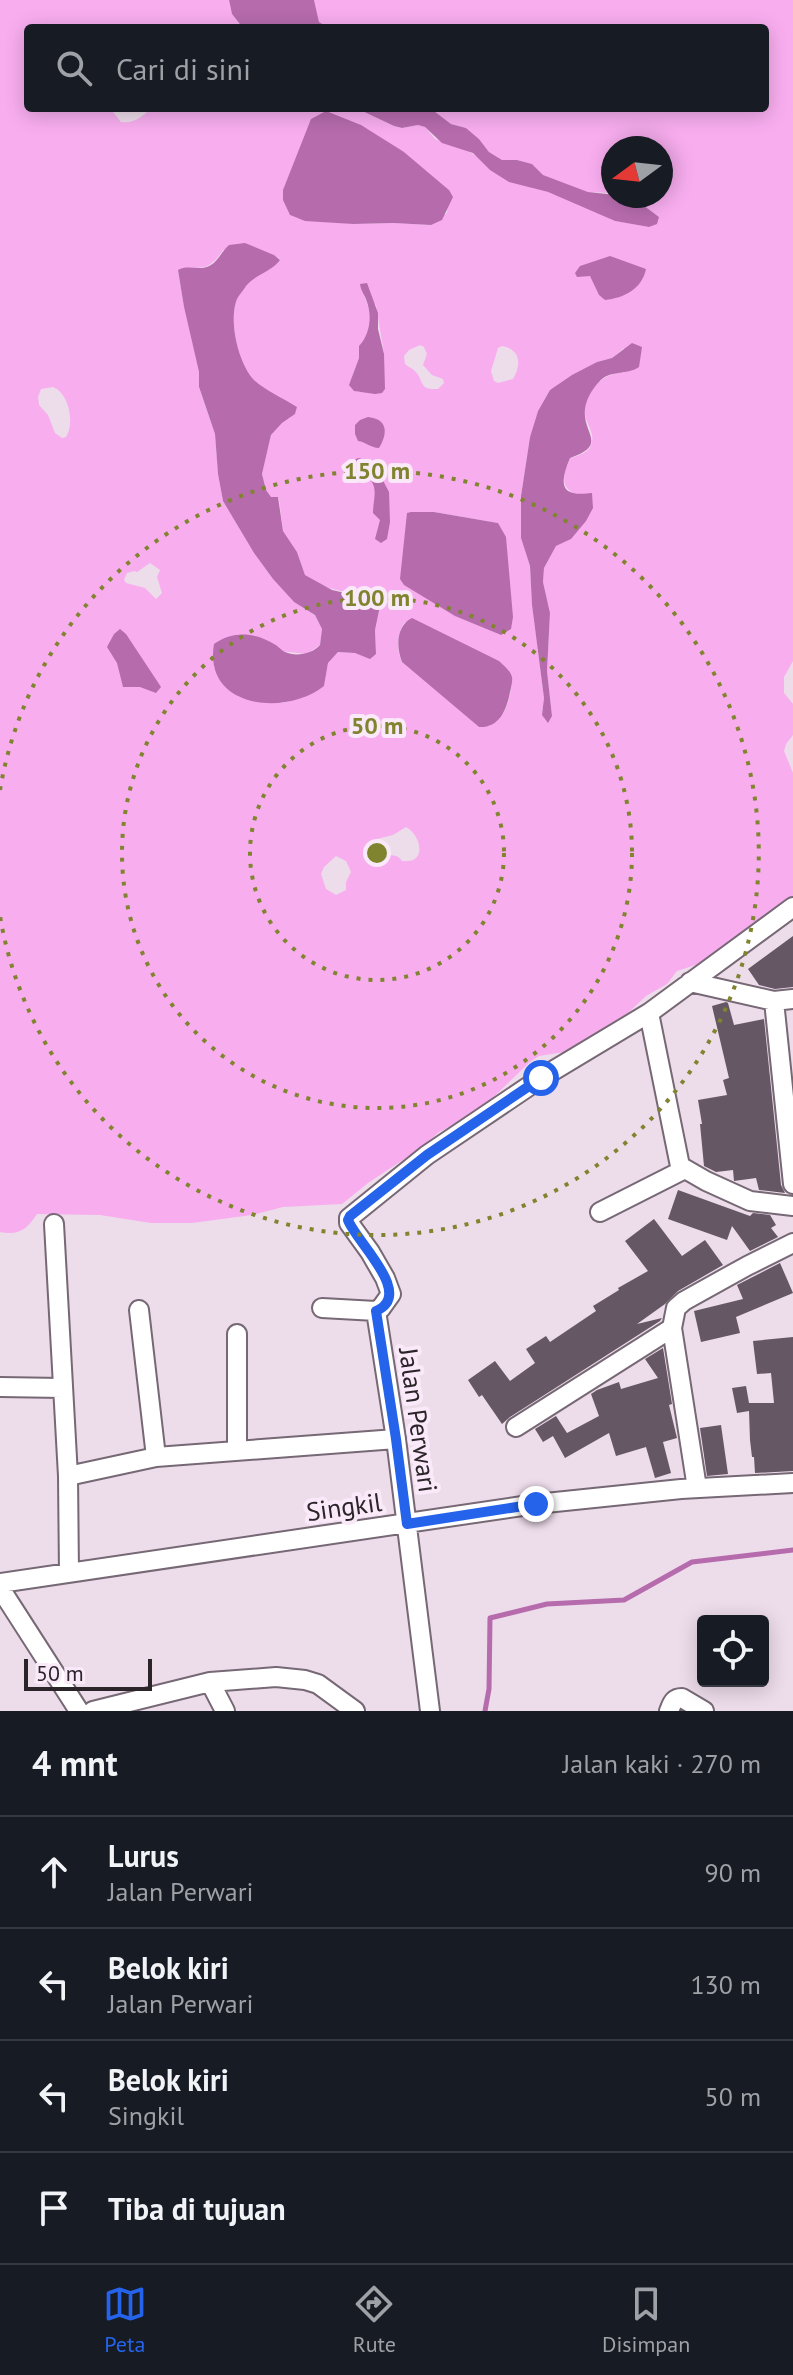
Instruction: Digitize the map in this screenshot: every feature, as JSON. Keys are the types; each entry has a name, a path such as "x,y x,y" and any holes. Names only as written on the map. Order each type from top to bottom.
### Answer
{"street":[{"name":"Jalan Perwari","path":"430,1711 396,1439 376,1311 390,1296 390,1288 349,1223 350,1216 453,1137 541,1078 649,1013 793,907"},
{"path":"690,982 784,1000 793,1184"},
{"path":"649,1013 678,1162 683,1170 750,1201 793,1206"},
{"path":"600,1212 683,1170"},
{"path":"54,1224 68,1476 69,1573"},
{"path":"697,1488 672,1328 676,1308 793,1243"},
{"path":"322,1308 376,1311"},
{"path":"139,1310 156,1457"},
{"path":"516,1427 672,1328"},
{"path":"237,1334 237,1451"},
{"path":"0,1387 62,1388"},
{"path":"68,1476 156,1457 396,1439"},
{"name":"Singkil","path":"0,1586 69,1573 536,1504 697,1488 793,1483"},
{"path":"0,1586 79,1711"},
{"path":"93,1711 210,1682 276,1677 318,1684 355,1711"},
{"path":"210,1682 225,1711"},
{"path":"669,1711 678,1698 704,1711"}],"shaded area":[{"path":"0,0 229,0 232,14 240,24 24,24 24,112 113,112 121,122 130,122 147,112 364,112 402,128 425,127 435,139 466,150 532,188 615,221 649,227 659,217 647,208 673,208 673,136 601,136 601,193 588,192 542,175 532,164 502,160 489,152 466,128 451,124 435,112 769,112 769,24 322,24 319,22 314,0 793,0 793,661 784,677 784,693 793,704 793,735 784,751 793,773 793,914 753,923 738,942 711,960 677,971 667,984 646,996 628,1013 564,1052 539,1056 531,1061 469,1118 439,1132 342,1204 283,1207 252,1215 192,1223 151,1223 100,1215 37,1214 22,1230 0,1232","holes":["404,152 449,190 447,213 431,225 353,224 290,215","223,250 260,251 280,259 246,286 237,298 234,311 237,343 244,364 254,380 297,407 295,414 271,435 262,474 266,490 271,497 279,498 283,531 297,552 305,575 325,587 369,598 380,606 375,630 376,654 369,658 338,652 328,663 324,686 305,697 282,703 214,668 214,644 307,654 320,645 322,629 315,615 294,602 273,579 223,501 215,434 199,388 199,372 178,270 208,266","361,290 376,305 384,354 383,363 365,391 357,392 352,377 370,318","420,345 424,347 427,354 423,365 432,375 443,379 444,383 438,389 427,388 415,371 405,364 404,356","502,346 516,354 518,368 513,379 498,383 494,381 491,371 498,348","624,348 624,373 609,376 591,391 585,406 592,433 591,445 585,452 570,458 565,475 567,488 577,495 571,539 556,546 544,568 543,582 550,613 547,671 552,716 542,715 544,698 530,566 521,538 521,496 530,437 538,411 550,390 597,362 612,358","53,387 67,402 70,424 66,437 55,433 48,415 39,405 41,389","411,512 434,512 498,523 501,635 456,616 411,589","150,563 160,570 157,577 162,593 156,599 145,588 126,583 127,573 137,572","405,622 512,678 508,703 501,717 488,726 479,727 402,662 398,641","406,827 411,830 418,841 417,857 403,861 396,856 379,853 375,848 377,839 393,835","336,856 346,861 351,872 346,890 336,895 326,889 321,874"]},
{"path":"229,0 314,0 319,22 322,24 240,24 232,14"},
{"path":"328,112 361,125 404,152 449,190 453,197 442,220 431,225 353,224 305,221 290,215 283,200 283,190 311,119"},
{"path":"364,112 435,112 451,124 466,128 489,152 502,160 532,164 543,175 588,192 601,193 601,208 647,208 659,217 657,224 649,227 615,221 548,192 509,182 490,170 473,153 442,143 425,127 402,128"},
{"path":"245,243 280,260 250,282 237,300 234,321 240,354 254,380 297,407 295,414 271,435 262,474 266,490 271,497 278,497 283,531 297,552 305,575 332,590 376,600 380,606 375,630 376,654 370,659 355,653 338,652 328,663 324,686 308,696 289,702 250,701 234,694 221,682 214,665 214,644 229,637 251,635 285,652 304,654 320,645 322,629 315,615 294,602 273,579 223,501 215,434 199,387 199,372 178,270 207,267 229,245"},
{"path":"610,256 646,269 641,282 631,291 605,300 599,295 590,276 577,277 575,273 580,266"},
{"path":"367,283 378,313 384,354 385,389 375,394 354,391 349,385 359,358 359,346 369,325 369,308 360,284"},
{"path":"632,343 642,347 639,367 608,375 594,388 585,409 591,443 582,453 570,458 564,475 568,491 592,493 593,508 571,539 556,546 544,568 543,582 550,613 547,671 552,716 548,723 542,715 544,698 530,566 521,538 521,496 530,437 538,411 550,390 597,362 612,358"},
{"path":"368,417 383,424 385,432 379,448 358,441 355,434 355,425"},
{"path":"358,458 376,467 389,492 390,522 387,539 381,543 375,539 380,520 373,513 374,486 368,477 362,473 352,474 349,469 351,462"},
{"path":"434,512 498,523 506,537 513,617 511,629 501,635 455,616 404,585 400,579 407,513"},
{"path":"412,618 499,661 508,670 512,679 509,697 503,714 496,722 479,727 402,662 400,631"},
{"path":"120,629 161,687 156,693 140,687 123,687 117,663 107,647"}],"building":[{"path":"793,936 793,987 775,989 759,985 748,969"},
{"path":"726,1002 734,1025 764,1019 781,1185 785,1193 759,1190 756,1178 734,1181 733,1170 716,1172 704,1166 698,1100 727,1095 723,1080 729,1078 712,1006"},
{"path":"678,1190 750,1216 753,1213 770,1215 776,1225 771,1228 778,1237 750,1251 732,1226 727,1240 668,1219"},
{"path":"654,1219 682,1256 705,1240 723,1265 678,1291 637,1324 662,1318 660,1321 502,1424 468,1380 495,1361 510,1381 535,1363 526,1349 546,1336 550,1342 596,1311 593,1306 648,1271 625,1241"},
{"path":"780,1263 793,1293 736,1317 740,1333 701,1342 694,1311 743,1299 737,1285"},
{"path":"793,1337 793,1471 755,1473 749,1411 737,1413 732,1388 746,1386 749,1403 774,1403 771,1373 757,1374 753,1341"},
{"path":"663,1348 672,1404 669,1405 677,1438 663,1442 671,1473 655,1478 646,1447 616,1456 609,1433 565,1458 553,1436 543,1442 535,1429 556,1416 567,1433 599,1416 591,1394 597,1390 619,1382 621,1389 658,1378 645,1359"},
{"path":"721,1425 728,1474 707,1476 700,1428"}],"waterway":[{"path":"485,1711 489,1689 490,1618 547,1604 624,1600 692,1562 793,1550"}],"route":[{"path":"536,1504 407,1524 376,1311 390,1296 390,1288 348,1220 427,1155 541,1078"}]}
